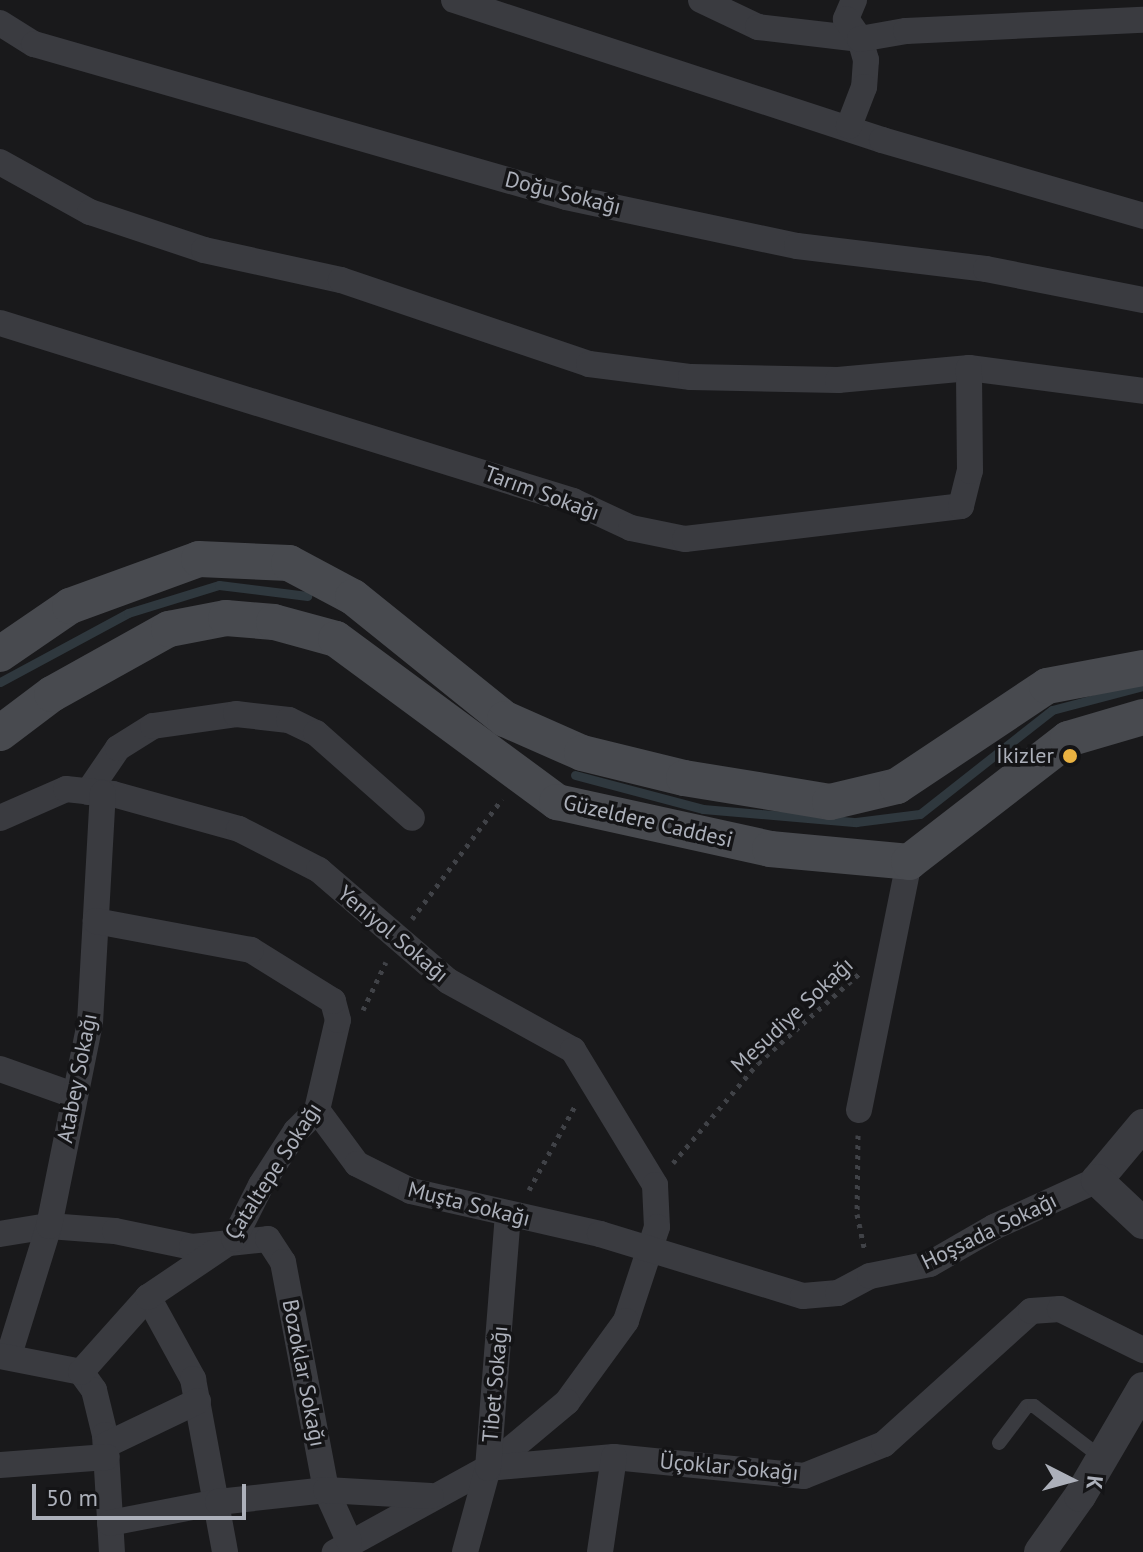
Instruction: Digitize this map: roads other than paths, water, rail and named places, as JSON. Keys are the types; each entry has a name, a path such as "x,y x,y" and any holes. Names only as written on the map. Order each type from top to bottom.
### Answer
{"main road":[{"path":"0,654 70,606 199,559 289,563 353,597 505,719 582,753 684,778 830,802 897,786 1047,686 1143,668"},
{"name":"Güzeldere Caddesi","path":"0,733 52,694 169,629 226,618 274,622 336,639 519,777 557,802 770,849 909,862"},
{"path":"909,862 1068,739 1143,717"},
{"path":"557,802 552,783 556,773 582,753"}],"street":[{"path":"454,0 1143,216"},
{"path":"701,0 758,27 860,39 906,31 1143,20"},
{"path":"849,126 864,87 866,60 860,39 846,19 852,1"},
{"name":"Doğu Sokağı","path":"0,23 34,44 566,197 797,246 986,269 1143,300"},
{"path":"0,162 90,212 204,250 341,280 589,364 691,377 838,380 969,368 1143,391"},
{"name":"Tarım Sokağı","path":"0,323 537,489 631,528 685,539 961,506 970,471 969,368"},
{"path":"95,792 118,748 153,726 236,714 289,720 316,733 412,818"},
{"name":"Yeniyol Sokağı","path":"0,818 66,789 95,792 239,829 319,870 396,940 448,981 573,1050 655,1185 657,1227 626,1321 567,1402 488,1468"},
{"name":"Atabey Sokağı","path":"4,1356 49,1226 73,1095 90,1023 96,921 95,792"},
{"path":"859,1110 909,862"},
{"name":"Çataltepe Sokağı","path":"81,1372 148,1297 234,1239 261,1185 296,1131 317,1110 334,1048 338,1020 333,1001 251,950 96,921"},
{"path":"0,1069 73,1095"},
{"name":"Muşta Sokağı","path":"317,1110 357,1164 371,1174 411,1191 651,1249"},
{"path":"1143,1125 1097,1180 1143,1223"},
{"name":"Hoşsada Sokağı","path":"651,1249 803,1296 838,1293 870,1276 930,1264 994,1227 1097,1180"},
{"name":"Tibet Sokağı","path":"465,1552 488,1468 512,1214"},
{"path":"0,1234 49,1226 115,1231 192,1247 234,1239"},
{"name":"Bozoklar Sokağı","path":"234,1239 268,1239 283,1262 326,1490 342,1546"},
{"path":"148,1297 193,1379 225,1552"},
{"name":"Üçoklar Sokağı","path":"488,1468 614,1457 804,1476 884,1444 1031,1311 1060,1309 1143,1350"},
{"path":"4,1356 81,1372 94,1390 106,1451 112,1552"},
{"path":"1040,1552 1103,1458 1143,1388"},
{"path":"0,1465 106,1451 198,1401"},
{"path":"600,1552 614,1457"},
{"path":"342,1546 488,1468"},
{"path":"110,1523 218,1502 326,1490 431,1496"}],"lane":[{"path":"999,1443 1027,1406 1034,1406 1103,1458"}],"waterway":[{"path":"0,682 128,613 219,585 307,596"},
{"path":"575,775 703,809 856,822 920,814 1052,710 1143,686"}],"place":[{"name":"İkizler","path":"1070,756"}]}
